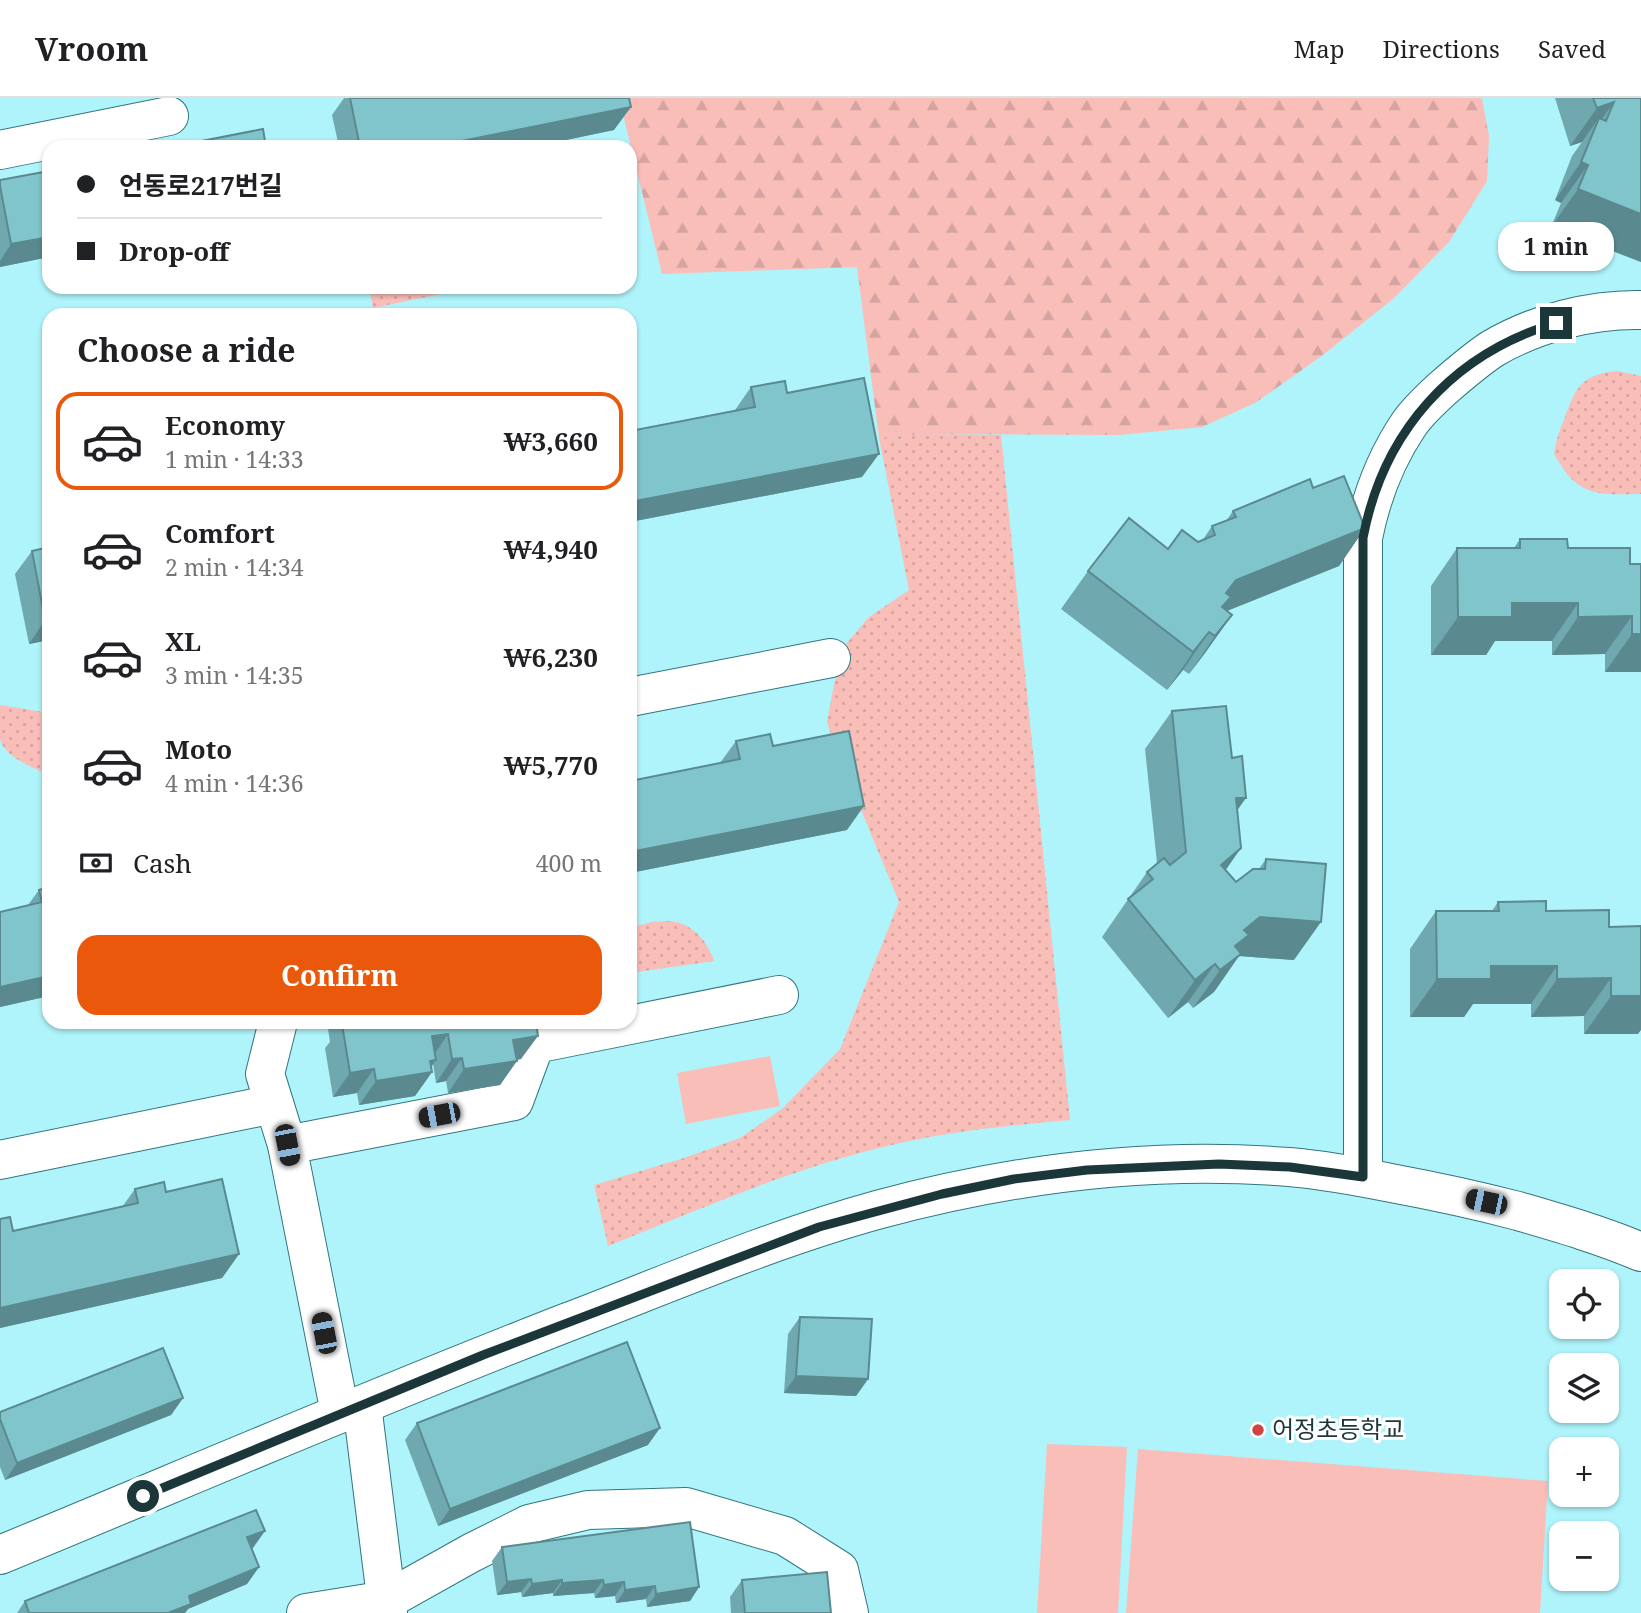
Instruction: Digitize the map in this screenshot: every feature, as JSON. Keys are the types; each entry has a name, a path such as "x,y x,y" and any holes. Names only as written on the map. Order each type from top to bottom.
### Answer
{"street":[{"path":"51,140 169,117"},
{"path":"0,150 42,142"},
{"path":"1363,1177 1363,538 1373,497 1410,422 1468,366 1493,349 1540,328 1599,313 1641,310"},
{"path":"637,696 831,658"},
{"path":"637,1024 779,995"},
{"path":"276,1029 265,1074 287,1145 351,1409 388,1607"},
{"path":"287,1145 514,1101 536,1044 610,1029"},
{"path":"0,1160 274,1104"},
{"path":"0,1555 483,1355 819,1227 942,1194 1026,1178 1087,1170 1167,1166 1219,1164 1290,1167 1363,1177 1486,1202 1641,1252"},
{"path":"306,1613 388,1607 471,1553 529,1524 587,1510 686,1507 785,1536 839,1570 849,1613"}],"green space":[{"path":"619,98 1482,98 1489,136 1487,181 1449,242 1393,299 1323,355 1255,403 1202,427 1119,435 923,434 879,438 857,267 662,274 637,172 637,140 629,140"},
{"path":"370,294 441,294 373,308"},
{"path":"1618,371 1641,376 1641,494 1609,494 1586,489 1571,479 1554,454 1560,430 1577,390 1596,375"},
{"path":"923,434 1001,435 1070,1120 947,1134 841,1158 740,1193 608,1246 594,1185 740,1138 783,1108 840,1049 899,902 827,722 834,684 846,644 869,617 909,590 879,438"},
{"path":"0,705 42,712 42,772 7,751 0,739"},
{"path":"672,921 682,924 694,931 704,942 714,961 637,972 637,926"},
{"path":"770,1056 780,1106 686,1124 677,1073"},
{"path":"1047,1444 1127,1447 1118,1613 1037,1613"},
{"path":"1138,1449 1548,1481 1540,1613 1126,1613"}],"building":[{"path":"350,98 629,98 631,107 467,140 359,140"},
{"path":"1593,98 1641,98 1641,214 1578,189 1588,165 1581,162 1599,118 1606,121 1614,102 1597,108"},
{"path":"263,129 265,140 207,140"},
{"path":"42,172 42,238 11,244 0,180"},
{"path":"864,378 879,454 637,501 637,430 755,407 751,387 785,381 787,393"},
{"path":"1344,476 1365,528 1236,580 1226,593 1231,597 1222,607 1232,615 1215,636 1209,632 1193,652 1088,571 1129,518 1168,549 1182,530 1198,542 1215,535 1212,526 1236,517 1233,511 1310,479 1313,488"},
{"path":"1520,539 1567,539 1568,548 1630,548 1630,564 1641,564 1641,634 1632,634 1632,616 1578,617 1578,603 1512,603 1512,617 1458,617 1457,548 1520,548"},
{"path":"42,549 42,604 32,551"},
{"path":"1226,706 1232,758 1242,756 1246,798 1236,798 1241,848 1221,865 1236,882 1253,869 1265,869 1266,859 1326,864 1321,922 1260,917 1244,930 1249,935 1235,946 1241,954 1220,970 1215,964 1195,980 1128,899 1153,879 1147,872 1164,858 1170,865 1186,852 1172,711"},
{"path":"849,731 864,806 637,851 637,780 740,759 736,741 770,734 773,746"},
{"path":"1546,901 1546,911 1609,910 1609,927 1641,926 1641,996 1611,996 1611,978 1557,979 1557,966 1491,966 1491,979 1437,979 1436,911 1499,911 1498,902"},
{"path":"42,902 42,978 0,987 0,912"},
{"path":"343,1029 537,1029 538,1036 513,1040 517,1061 464,1069 462,1058 452,1059 448,1034 432,1036 436,1060 430,1061 432,1072 376,1081 374,1069 350,1073"},
{"path":"222,1179 239,1254 0,1308 0,1219 10,1217 13,1231 138,1203 135,1189 164,1182 166,1192"},
{"path":"800,1317 872,1319 868,1379 796,1376"},
{"path":"627,1342 660,1428 450,1509 417,1423"},
{"path":"163,1348 183,1398 17,1463 0,1419 0,1412"},
{"path":"256,1510 265,1531 247,1537 259,1567 189,1596 191,1604 168,1613 29,1613 25,1601"},
{"path":"690,1522 699,1587 656,1594 655,1586 625,1590 624,1582 604,1585 603,1580 562,1583 562,1580 532,1584 531,1579 507,1582 502,1547"},
{"path":"827,1572 831,1613 745,1613 742,1580"}],"place":[{"name":"어정초등학교","path":"1258,1430"}],"route":[{"path":"143,1496 483,1355 716,1265 819,1227 875,1210 1014,1179 1087,1170 1219,1164 1290,1167 1363,1177 1363,538 1367,516 1397,444 1410,422 1428,402 1468,366 1493,349 1556,323"}]}
